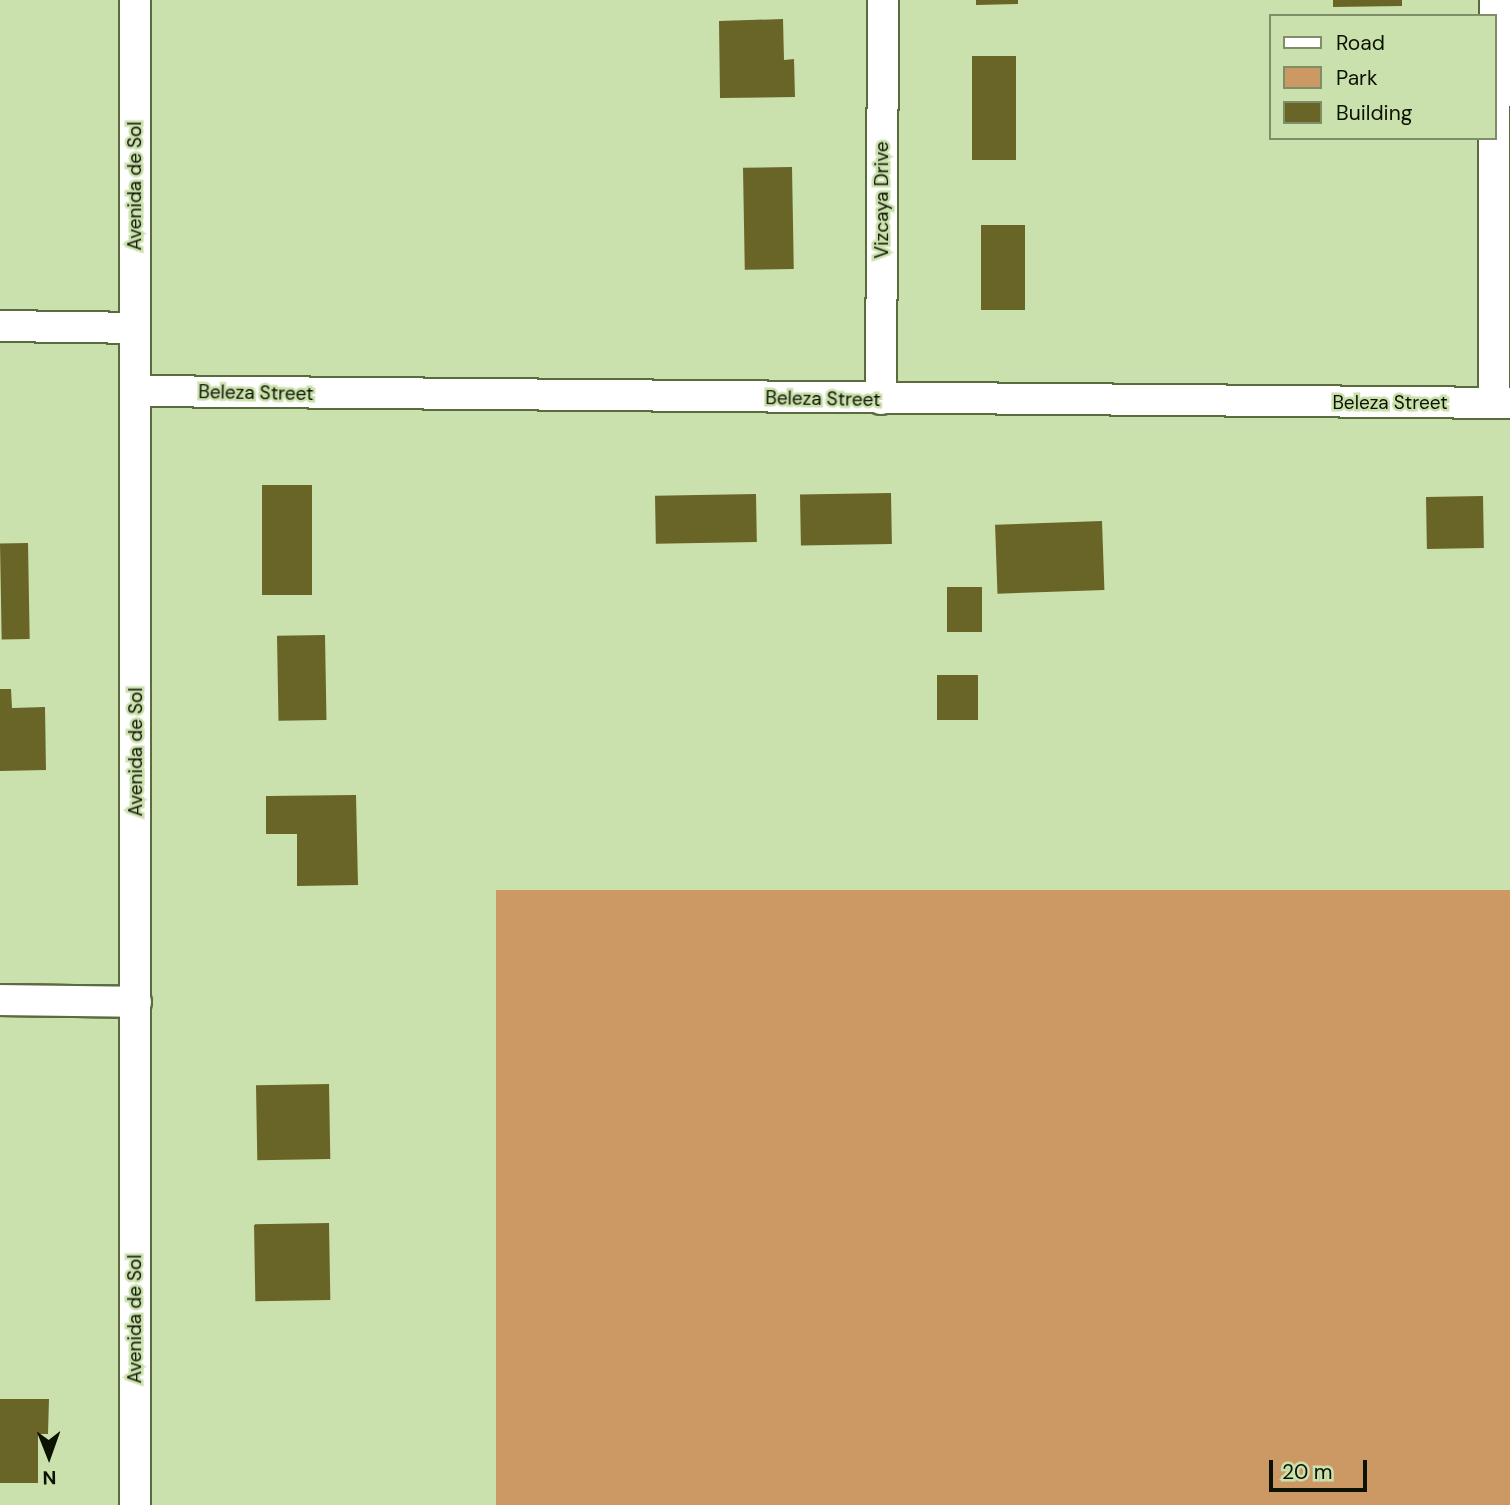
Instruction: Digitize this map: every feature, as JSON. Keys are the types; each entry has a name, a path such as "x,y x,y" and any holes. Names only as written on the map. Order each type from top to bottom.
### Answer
{"street":[{"name":"Avenida de Sol","path":"135,0 135,1505"},
{"name":"Vizcaya Drive","path":"881,399 883,0"},
{"path":"1496,58 1502,403"},
{"path":"0,326 135,328"},
{"name":"Beleza Street","path":"136,391 1502,403"},
{"path":"0,1000 136,1002"}],"green space":[{"path":"496,890 1510,890 1510,1505 496,1505"}],"building":[{"path":"976,0 1018,0 1018,4 976,5"},
{"path":"1333,0 1402,0 1402,6 1333,7"},
{"path":"783,19 784,60 794,59 795,97 720,98 719,21"},
{"path":"972,56 1016,56 1016,160 972,160"},
{"path":"792,167 794,269 745,270 743,168"},
{"path":"981,225 1025,225 1025,310 981,310"},
{"path":"262,485 312,485 312,595 262,595"},
{"path":"891,493 892,544 801,546 800,495"},
{"path":"756,494 757,542 656,544 655,496"},
{"path":"1483,496 1484,548 1427,549 1426,497"},
{"path":"1102,521 1104,590 997,594 995,525"},
{"path":"0,543 28,543 30,639 2,639"},
{"path":"947,587 982,587 982,632 947,632"},
{"path":"325,635 326,720 278,721 277,636"},
{"path":"937,675 978,675 978,720 937,720"},
{"path":"0,689 11,689 12,708 45,707 46,770 0,771"},
{"path":"356,795 358,885 297,886 297,834 266,834 266,796"},
{"path":"329,1084 330,1159 257,1160 256,1085"},
{"path":"329,1223 330,1300 255,1301 254,1224"},
{"path":"0,1399 49,1399 48,1434 38,1434 38,1483 0,1483"}]}
